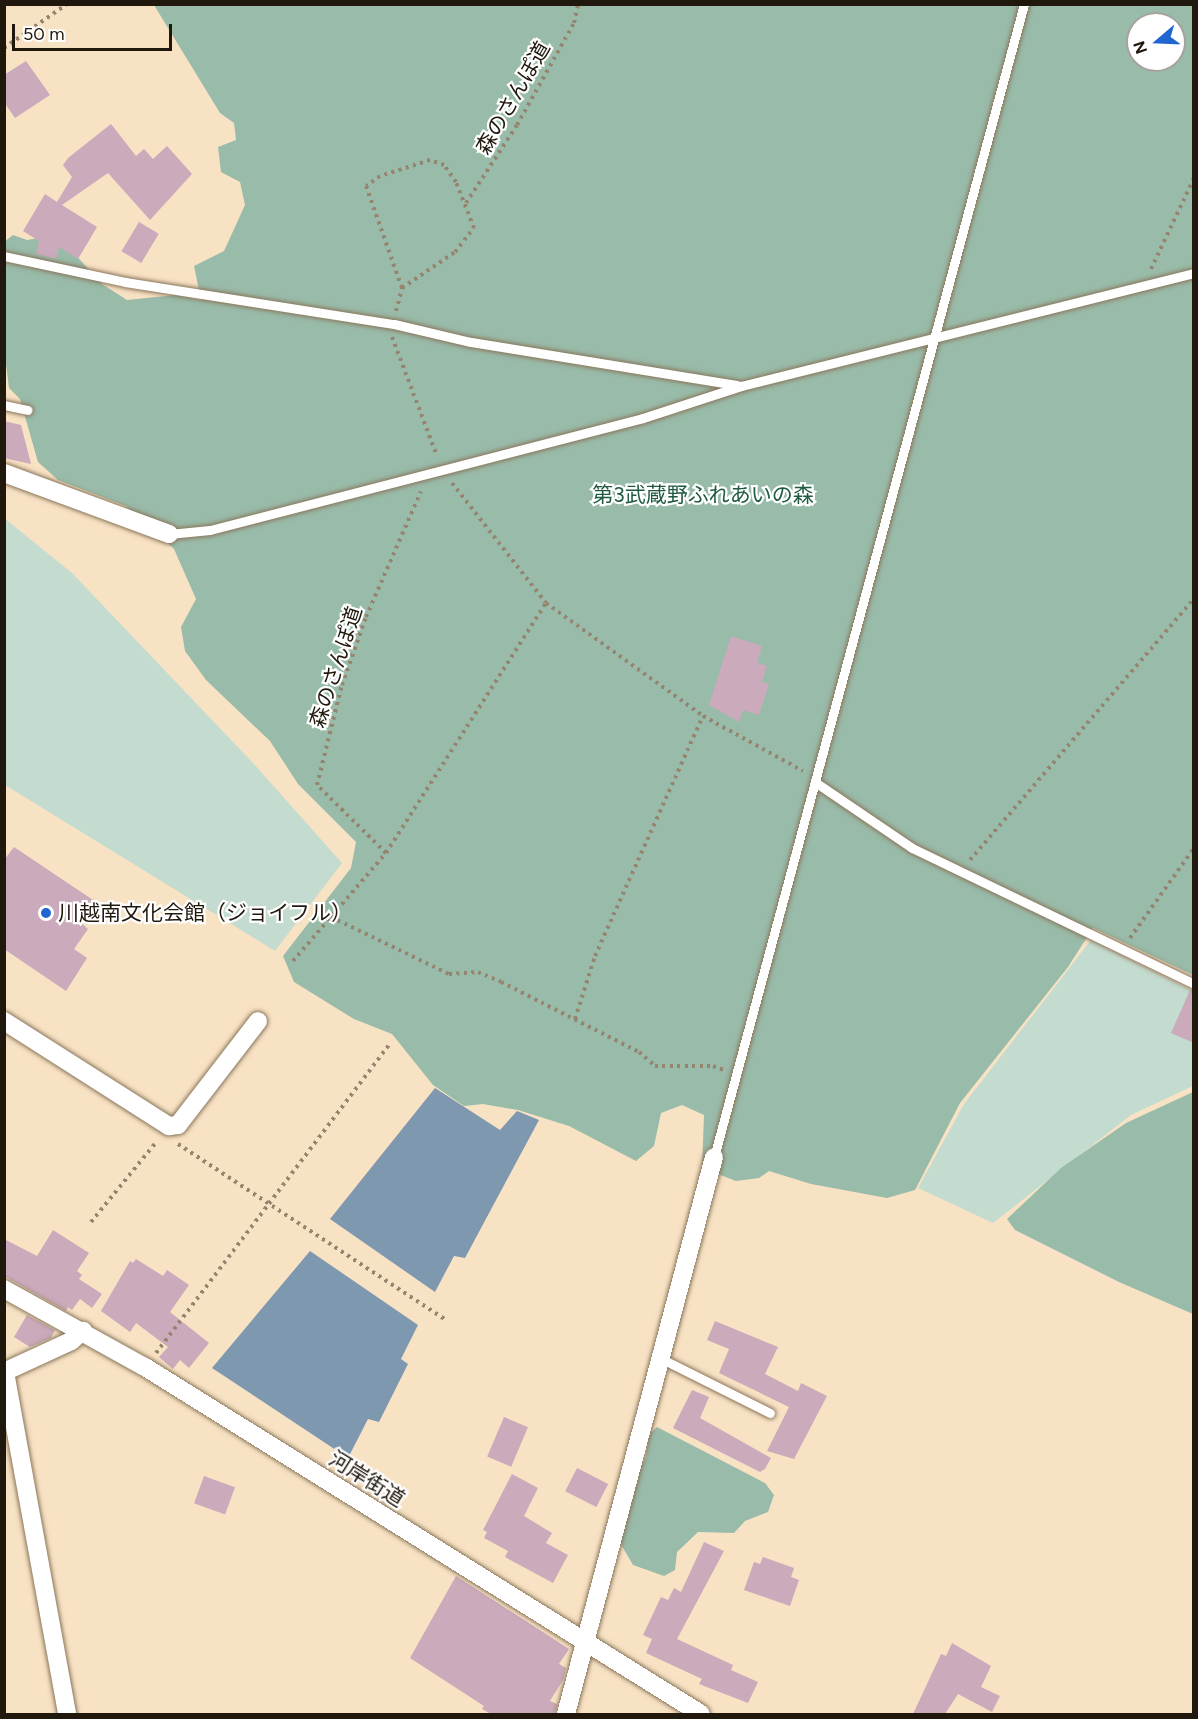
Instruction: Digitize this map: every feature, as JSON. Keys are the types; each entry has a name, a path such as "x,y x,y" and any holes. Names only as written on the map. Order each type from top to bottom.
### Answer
{"street":[{"path":"4,473 169,534"},
{"path":"4,1021 166,1130 178,1125 258,1021"},
{"path":"566,1714 714,1156"},
{"name":"河岸街道","path":"4,1289 145,1367 701,1714"},
{"path":"67,1714 5,1372 71,1341 83,1331"}],"lane":[{"path":"714,1156 1024,4"},
{"path":"4,256 84,275 391,324 471,342 741,386"},
{"path":"169,534 210,530 429,471 643,418 741,386 1194,273"},
{"path":"4,405 27,410"},
{"path":"815,780 912,848 1194,984"},
{"path":"660,1358 770,1413"}],"path":[{"path":"4,48 68,4"},
{"name":"森のさんぽ道","path":"466,203 517,125 574,22 578,4"},
{"path":"402,288 366,186 380,176 430,160 444,165 466,203 474,228 468,239 402,288 391,324 441,468 546,603 703,716 815,780"},
{"path":"1144,285 1194,178"},
{"name":"森のさんぽ道","path":"386,853 317,785 342,685 366,617 429,471"},
{"path":"960,872 1194,599"},
{"path":"292,961 386,853 546,603"},
{"path":"575,1019 596,956 703,716"},
{"path":"1121,950 1194,848"},
{"path":"331,917 449,974 478,972 639,1052 655,1066 713,1066 736,1074"},
{"path":"145,1367 389,1045"},
{"path":"91,1222 166,1130 270,1204 447,1321"}],"green space":[{"name":"第3武蔵野ふれあいの森","path":"154,5 1193,5 1193,975 1093,928 1068,967 960,1103 915,1190 887,1198 811,1184 769,1171 759,1178 736,1181 702,1168 704,1115 682,1105 661,1113 654,1146 636,1161 569,1126 518,1110 483,1104 464,1106 433,1085 392,1034 354,1019 294,982 283,956 351,868 356,842 298,784 270,741 206,680 185,651 181,627 196,599 174,549 126,506 58,480 38,462 20,399 9,388 4,348 4,242 13,235 27,240 38,238 72,251 102,284 127,300 176,295 201,300 194,266 224,251 245,205 240,182 221,172 218,147 236,140 234,123 220,113"},
{"path":"4,518 72,573 253,763 342,863 275,951 5,785"},
{"path":"1091,940 1193,991 1193,1086 1131,1115 993,1223 918,1188 964,1104"},
{"path":"1193,1092 1193,1314 1119,1282 1015,1230 1007,1219 1061,1168 1126,1123"},
{"path":"657,1427 765,1483 774,1495 768,1512 745,1521 734,1533 698,1532 677,1552 675,1570 664,1576 633,1565 619,1541 636,1477 646,1457 649,1434"}],"water":[{"path":"435,1088 500,1130 517,1111 539,1120 465,1258 454,1256 435,1292 330,1219"},
{"path":"310,1251 418,1325 401,1359 408,1364 379,1422 368,1419 348,1458 212,1368"}],"building":[{"path":"26,61 50,95 15,118 4,102 4,75"},
{"path":"111,124 136,156 144,149 153,159 167,146 192,174 150,220 108,173 62,205 97,227 78,259 59,247 56,259 36,254 39,241 23,231 45,194 57,202 72,177 63,165 68,158"},
{"path":"139,222 159,234 141,263 121,251"},
{"path":"4,421 21,425 31,464 4,458"},
{"path":"731,636 762,646 757,663 767,666 762,682 769,684 759,715 743,710 739,722 709,705"},
{"name":"川越南文化会館（ジョイフル）","path":"14,847 96,902 81,923 88,929 74,949 87,958 66,991 4,949 4,860"},
{"path":"1190,990 1194,991 1194,1043 1171,1033"},
{"path":"53,1230 89,1253 77,1271 82,1275 79,1279 102,1294 92,1308 80,1299 72,1310 68,1307 66,1311 4,1276 4,1239 37,1256"},
{"path":"136,1259 163,1276 167,1270 189,1285 170,1312 209,1343 189,1368 180,1360 173,1369 159,1357 168,1347 136,1323 130,1332 101,1311 130,1261 133,1263"},
{"path":"27,1315 55,1330 51,1338 30,1347 14,1337"},
{"path":"715,1321 778,1347 765,1374 798,1391 801,1383 827,1396 794,1459 767,1451 789,1407 719,1373 729,1349 707,1340"},
{"path":"692,1390 709,1397 700,1418 771,1458 765,1469 760,1472 673,1428"},
{"path":"504,1417 528,1427 511,1467 487,1457"},
{"path":"577,1468 608,1484 596,1507 565,1491"},
{"path":"512,1474 538,1488 524,1516 552,1533 546,1543 568,1555 553,1583 505,1557 508,1551 484,1538 487,1532 483,1530"},
{"path":"204,1476 235,1487 225,1515 194,1503"},
{"path":"704,1542 724,1551 677,1639 733,1665 731,1670 758,1682 748,1703 699,1684 702,1679 646,1653 652,1639 643,1635 661,1597 668,1600 674,1588 681,1592"},
{"path":"763,1557 794,1568 791,1577 799,1580 790,1606 744,1590 754,1562 760,1564"},
{"path":"456,1576 569,1649 559,1664 566,1668 563,1680 550,1701 557,1704 555,1714 491,1714 482,1709 484,1706 410,1658"},
{"path":"952,1643 991,1666 981,1687 1000,1696 992,1712 958,1694 945,1714 913,1714 941,1654 946,1656"}],"place":[{"name":"川越南文化会館（ジョイフル）","path":"46,913"}]}
